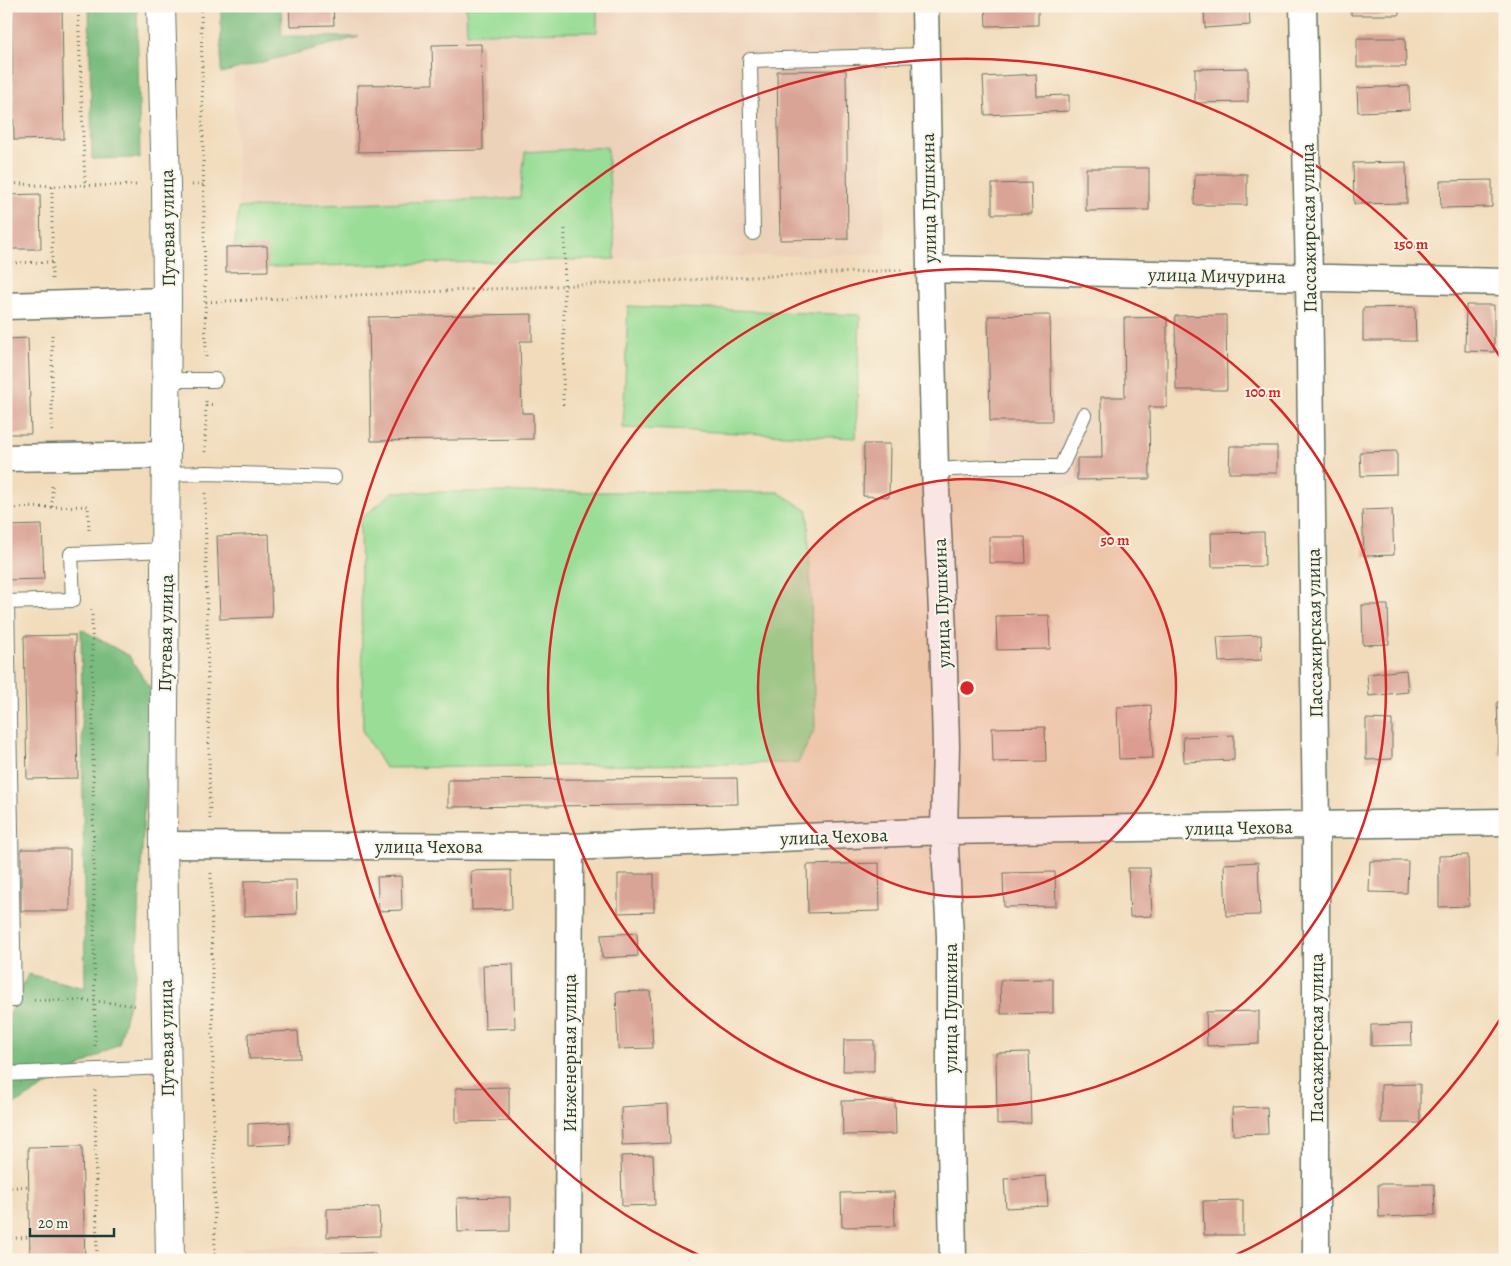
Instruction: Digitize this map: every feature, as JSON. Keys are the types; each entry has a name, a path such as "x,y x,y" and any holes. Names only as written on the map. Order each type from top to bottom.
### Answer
{"street":[{"name":"Путевая улица","path":"161,6 168,301 163,845 170,1260"},
{"name":"улица Пушкина","path":"925,6 935,470 943,632 946,746 944,831 950,935 953,1260"},
{"name":"Пассажирская улица","path":"1303,6 1309,277 1316,826 1316,1260"},
{"name":"улица Мичурина","path":"930,269 1505,282"},
{"path":"6,306 168,301"},
{"path":"6,458 52,457 166,464"},
{"name":"улица Чехова","path":"163,845 570,847 944,831 1505,822"},
{"name":"Инженерная улица","path":"568,1260 570,847"}],"lane":[{"path":"753,233 750,60 926,55"},
{"path":"166,380 210,380"},
{"path":"935,470 1061,466 1084,415"},
{"path":"166,464 205,474 334,477"},
{"path":"10,1000 6,602 72,600 71,554 166,550"},
{"path":"6,1074 166,1067"}],"path":[{"path":"78,6 84,185"},
{"path":"201,6 206,302 210,380 206,405 205,474 215,1260"},
{"path":"6,18 12,18"},
{"path":"6,110 14,110"},
{"path":"6,183 52,186 204,185"},
{"path":"52,186 52,507"},
{"path":"562,405 565,226"},
{"path":"6,262 52,262"},
{"path":"206,302 930,269"},
{"path":"206,405 216,404"},
{"path":"6,508 88,506 90,554"},
{"path":"92,602 97,1260"},
{"path":"10,1000 95,1001 166,1009"},
{"path":"6,1188 29,1186"},
{"path":"6,1239 30,1237"}],"shaded area":[{"path":"230,6 879,6 882,56 885,254 615,259 607,148 521,198 239,208"},
{"path":"1050,315 1124,318 1167,317 1167,407 1150,407 1150,483 990,490 988,316"},
{"path":"379,1245 379,1260 242,1260 242,1247"}],"green space":[{"path":"89,6 137,6 140,158 92,159"},
{"path":"221,6 281,6 282,36 359,37 221,73"},
{"path":"466,6 597,6 597,32 467,33"},
{"path":"607,147 615,259 232,268 239,208 520,198 525,152"},
{"path":"628,306 860,315 856,438 623,428"},
{"path":"393,492 778,492 808,511 815,728 798,763 385,768 363,732 360,520"},
{"path":"81,629 129,656 150,688 136,975 119,1044 6,1109 6,1021 28,974 85,988"}],"building":[{"path":"11,6 62,6 64,139 14,140"},
{"path":"289,6 333,6 334,25 290,26"},
{"path":"985,6 1038,6 1038,25 986,26"},
{"path":"1204,6 1249,6 1250,25 1205,28"},
{"path":"1351,6 1399,6 1399,15 1351,15"},
{"path":"1357,38 1405,38 1406,67 1357,67"},
{"path":"481,44 483,150 358,152 357,85 433,84 432,45"},
{"path":"1248,68 1248,102 1195,103 1195,69"},
{"path":"846,70 848,239 780,240 777,71"},
{"path":"1036,74 1037,96 1069,95 1069,111 985,115 983,77"},
{"path":"1409,86 1410,110 1358,112 1357,88"},
{"path":"1406,162 1407,203 1354,204 1353,163"},
{"path":"1086,168 1149,168 1149,210 1086,211"},
{"path":"1195,174 1247,174 1247,205 1194,205"},
{"path":"1492,180 1492,207 1441,208 1440,181"},
{"path":"1031,183 1032,214 992,214 992,184"},
{"path":"40,194 41,249 6,249 6,195"},
{"path":"267,246 268,271 226,272 226,247"},
{"path":"1466,305 1494,305 1494,352 1465,351"},
{"path":"1415,307 1416,341 1363,341 1363,308"},
{"path":"532,314 532,341 520,341 522,413 533,413 533,439 371,441 369,317"},
{"path":"1050,315 1052,421 990,421 988,316"},
{"path":"1226,315 1227,390 1176,390 1175,316"},
{"path":"1167,317 1167,407 1149,407 1150,479 1077,480 1077,458 1102,458 1101,397 1125,397 1124,318"},
{"path":"28,338 31,434 6,434 6,339"},
{"path":"864,444 890,444 889,497 863,496"},
{"path":"1230,446 1277,446 1277,473 1229,473"},
{"path":"1397,451 1397,475 1361,476 1360,452"},
{"path":"1392,509 1394,555 1364,556 1362,510"},
{"path":"42,525 44,579 6,580 6,526"},
{"path":"1264,532 1265,566 1212,567 1211,533"},
{"path":"269,534 272,617 220,619 217,536"},
{"path":"989,537 1025,537 1026,563 989,563"},
{"path":"1362,605 1388,605 1389,644 1363,645"},
{"path":"1049,615 1050,649 997,650 996,616"},
{"path":"75,635 78,778 27,779 24,636"},
{"path":"1261,635 1262,660 1219,662 1217,637"},
{"path":"1406,670 1408,692 1369,696 1367,674"},
{"path":"1505,701 1505,754 1499,755 1497,702"},
{"path":"1151,705 1153,758 1119,759 1117,707"},
{"path":"1366,719 1392,720 1392,759 1366,760"},
{"path":"1045,727 1046,761 993,762 992,728"},
{"path":"1234,735 1234,760 1184,762 1183,737"},
{"path":"737,778 738,804 448,807 448,780"},
{"path":"21,849 70,849 70,911 21,911"},
{"path":"1468,855 1469,906 1439,907 1439,856"},
{"path":"1370,861 1408,861 1407,893 1369,892"},
{"path":"1258,862 1260,915 1226,916 1224,864"},
{"path":"879,863 880,911 808,913 807,865"},
{"path":"1128,868 1150,868 1152,916 1130,917"},
{"path":"511,870 512,909 472,910 471,871"},
{"path":"1055,872 1056,906 1004,907 1003,873"},
{"path":"618,874 654,874 654,912 618,913"},
{"path":"401,876 402,910 379,911 377,877"},
{"path":"296,880 297,914 244,916 244,881"},
{"path":"637,933 638,956 602,958 601,935"},
{"path":"513,964 515,1028 485,1029 483,965"},
{"path":"1053,979 1053,1013 1001,1014 1000,980"},
{"path":"650,991 653,1048 618,1049 616,992"},
{"path":"1259,1011 1259,1044 1207,1046 1206,1012"},
{"path":"1411,1024 1412,1045 1371,1046 1371,1025"},
{"path":"298,1031 300,1058 249,1059 248,1033"},
{"path":"844,1040 874,1040 874,1071 843,1071"},
{"path":"1029,1052 1031,1123 997,1124 996,1053"},
{"path":"1420,1084 1420,1123 1381,1123 1381,1085"},
{"path":"509,1087 509,1121 456,1122 456,1088"},
{"path":"895,1100 896,1134 843,1135 842,1101"},
{"path":"668,1104 670,1143 622,1145 621,1107"},
{"path":"1267,1107 1268,1134 1233,1135 1232,1108"},
{"path":"289,1122 290,1144 248,1146 248,1124"},
{"path":"82,1146 85,1260 30,1260 28,1147"},
{"path":"653,1155 655,1205 622,1206 621,1156"},
{"path":"1046,1176 1048,1206 1006,1208 1004,1179"},
{"path":"1378,1184 1434,1184 1435,1215 1379,1217"},
{"path":"894,1192 895,1226 842,1227 841,1193"},
{"path":"510,1197 510,1231 458,1232 457,1198"},
{"path":"1243,1200 1243,1235 1204,1235 1203,1201"},
{"path":"379,1207 380,1236 327,1237 327,1209"},
{"path":"375,1253 376,1260 323,1260 323,1254"}]}
